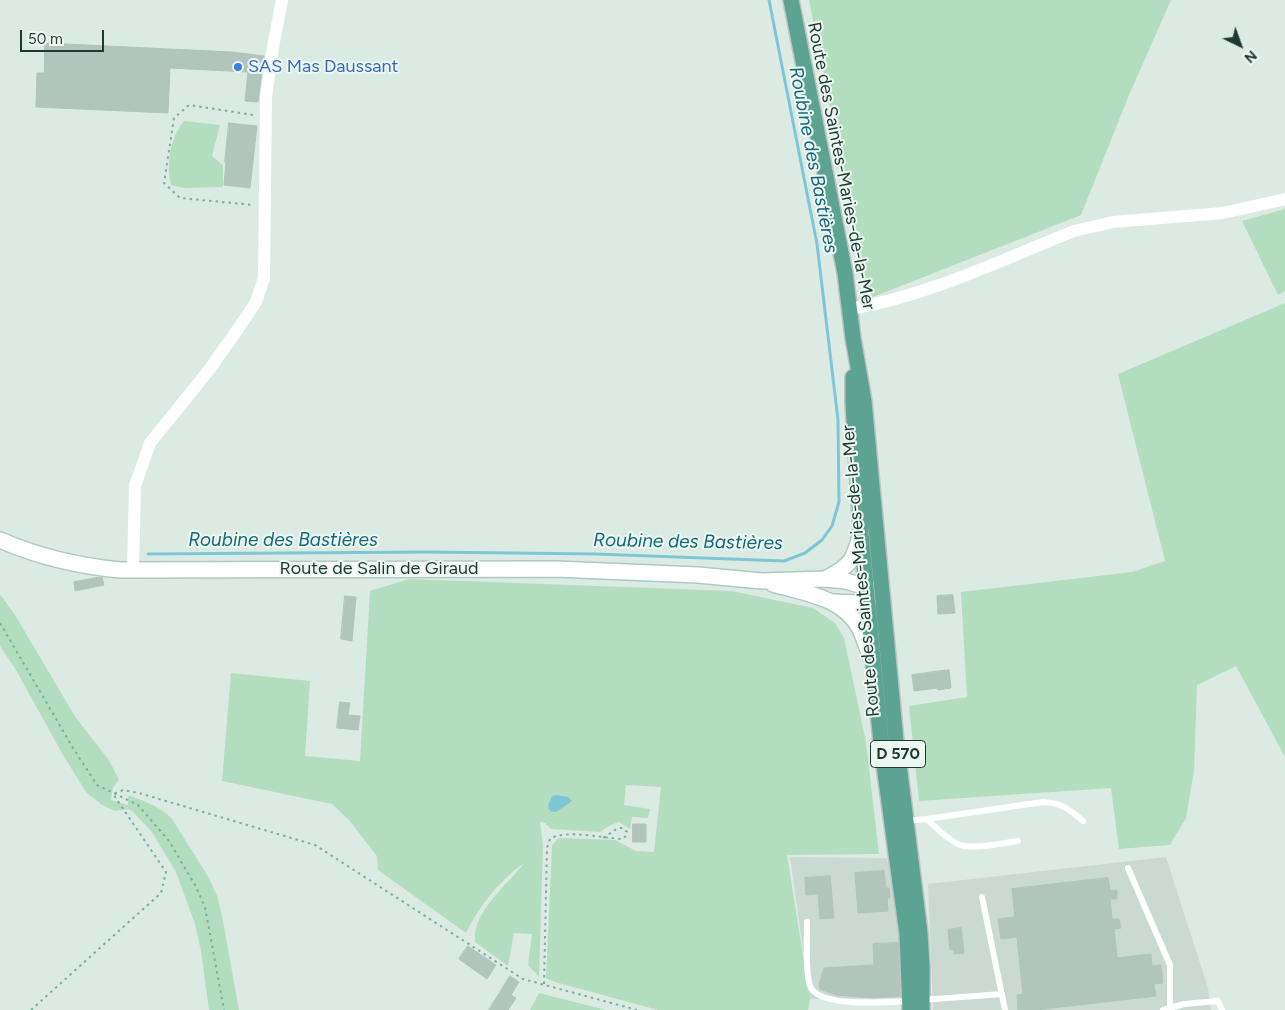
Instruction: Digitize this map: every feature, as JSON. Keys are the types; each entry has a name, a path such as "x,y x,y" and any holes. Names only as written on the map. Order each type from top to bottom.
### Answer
{"main road":[{"name":"Route des Saintes-Maries-de-la-Mer","path":"791,0 845,273 853,338 864,401 882,593 880,662"},
{"name":"Route des Saintes-Maries-de-la-Mer","path":"853,338 853,403 866,593 880,662 914,933 916,1005"},
{"path":"826,579 843,570 850,563 861,533"},
{"name":"Route de Salin de Giraud","path":"0,540 26,551 56,560 88,567 133,570 556,569 698,575 762,581 826,579 846,581 866,593 882,593"},
{"name":"Route de Salin de Giraud","path":"762,581 835,602 851,604 866,593"},
{"name":"Route de Salin de Giraud","path":"835,602 852,616 880,662"}],"street":[{"path":"133,570 135,486 150,443 209,370 256,302 264,278 266,97 270,63 282,0"},
{"path":"850,309 912,295 1074,231 1100,224 1222,213 1285,199"}],"lane":[{"path":"899,822 1043,802 1056,803 1068,808 1083,821"},
{"path":"926,818 962,846 1018,841"},
{"path":"1128,868 1170,965 1167,1009 1184,1004 1218,1001 1222,1010"},
{"path":"982,897 1005,1010"},
{"path":"807,922 808,980 811,989 819,996 830,1000 870,1004 916,1005 1002,994"}],"path":[{"path":"264,206 180,198 164,183 174,118 189,105 266,118"},
{"path":"0,623 97,785 138,805 169,841 195,885 205,907 224,1010"},
{"path":"113,794 124,790 139,793 315,845 523,979 637,1010"},
{"path":"31,1010 161,893 166,872 113,794"},
{"path":"544,984 547,848 550,839 563,834 603,838 622,839 626,836 627,832 623,828 618,828 603,838"}],"shaded area":[{"path":"790,857 887,858 898,925 904,998 810,999"},
{"path":"1166,857 1208,988 1211,1010 933,1010 928,884"}],"green space":[{"path":"809,0 1171,0 1129,95 1081,215 868,299"},
{"path":"184,121 220,125 212,156 223,165 223,187 184,188 171,185 170,151 175,135"},
{"path":"1285,209 1285,291 1278,295 1242,221"},
{"path":"1285,303 1285,757 1236,666 1197,685 1194,771 1186,818 1170,845 1119,849 1111,788 919,801 909,706 967,697 961,592 1132,572 1165,561 1118,374"},
{"path":"409,579 732,591 813,608 835,623 844,638 866,742 879,854 787,855 810,999 808,1010 658,1010 546,978 552,846 557,839 561,838 615,840 636,851 654,852 661,787 626,785 624,805 650,809 648,818 632,817 630,829 619,822 600,832 551,829 545,823 540,822 543,846 539,977 528,965 532,934 514,933 508,966 475,942 479,920 485,909 524,863 490,895 466,933 378,870 377,856 349,820 332,804 222,781 231,673 310,681 305,756 360,761 370,591"},
{"path":"0,594 15,615 76,718 109,760 119,780 113,787 111,800 128,805 128,796 131,796 163,811 172,819 209,878 217,896 222,916 239,1010 209,1010 201,951 195,924 176,872 152,832 133,812 128,809 115,811 102,805 86,792 63,755 16,670 0,646"},
{"path":"539,993 606,1010 530,1010"}],"water":[{"path":"552,796 568,797 572,801 556,812 553,812 548,806"}],"building":[{"path":"45,43 232,52 264,56 258,102 245,101 248,72 170,68 168,113 36,107 37,73 44,73"},
{"path":"229,123 257,126 250,188 224,185"},
{"path":"102,577 104,585 75,591 74,582"},
{"path":"953,595 955,613 938,614 937,596"},
{"path":"345,596 356,597 352,641 341,639"},
{"path":"949,670 951,688 914,691 912,675"},
{"path":"340,702 350,703 348,715 360,716 358,730 337,728"},
{"path":"633,824 646,824 646,842 633,842"},
{"path":"884,871 886,888 889,888 890,898 887,898 888,911 858,913 855,873"},
{"path":"830,876 834,918 820,919 818,894 806,895 805,878"},
{"path":"1108,878 1110,891 1117,890 1117,899 1110,899 1112,919 1119,919 1121,928 1114,929 1117,958 1151,954 1152,966 1161,965 1163,983 1154,984 1156,996 1035,1010 1018,1010 1017,995 1023,994 1017,937 1001,939 998,919 1015,917 1012,889"},
{"path":"961,928 964,953 954,954 954,949 950,950 948,930"},
{"path":"898,943 900,996 873,998 836,995 820,989 819,985 824,968 874,965 873,944"},
{"path":"468,946 496,965 487,979 459,959"},
{"path":"510,976 519,982 511,995 516,998 508,1010 489,1010"}],"waterway":[{"name":"Roubine des Bastières","path":"148,554 427,552 596,554 784,561 805,553 822,540 832,526 839,502 838,420 817,244 769,0"}],"place":[{"name":"SAS Mas Daussant","path":"238,67"}]}
